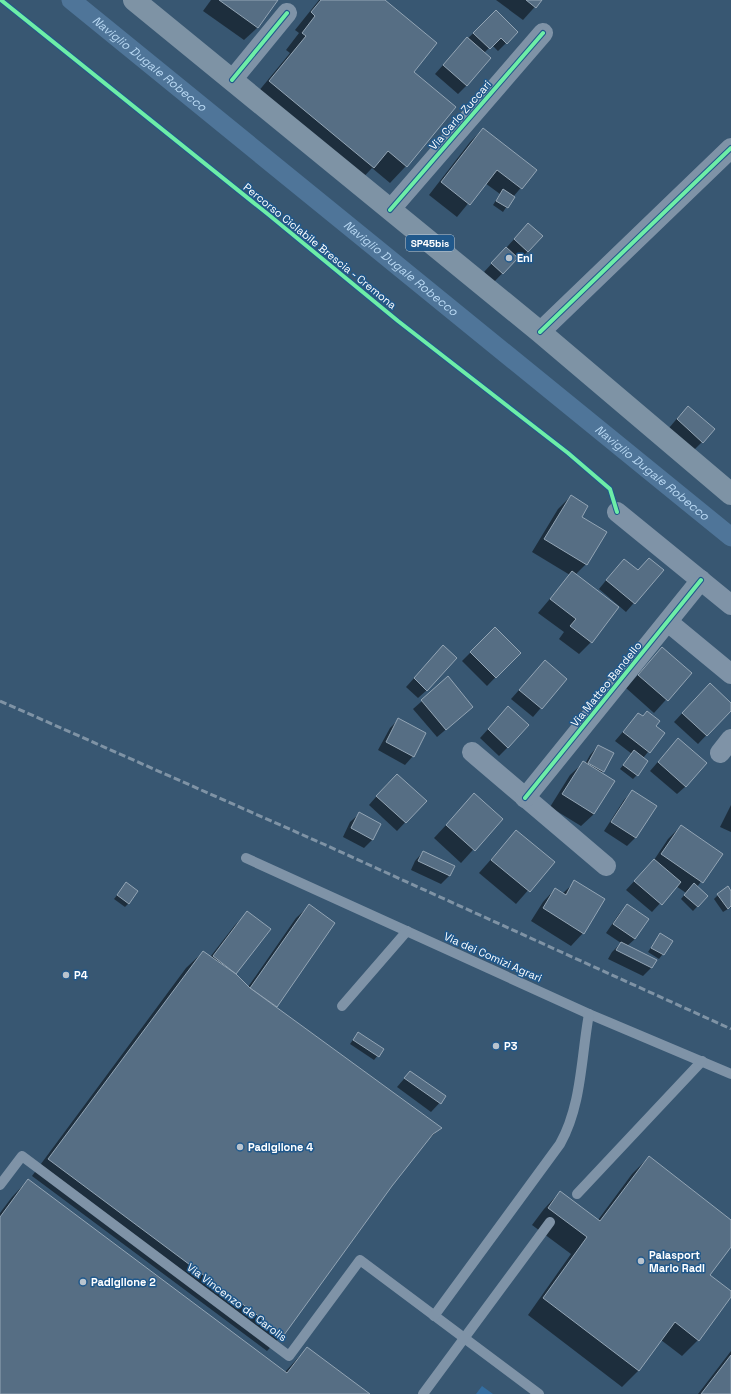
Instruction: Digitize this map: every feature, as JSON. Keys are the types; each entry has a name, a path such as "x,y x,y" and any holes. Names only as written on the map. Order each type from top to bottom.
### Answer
{"main road":[{"name":"SP45bis","path":"134,0 540,332 731,494"}],"street":[{"path":"232,80 287,13"},
{"name":"Via Carlo Zuccari","path":"390,210 543,33"},
{"path":"540,332 731,148"},
{"path":"618,512 731,605"},
{"name":"Via Matteo Bandello","path":"526,798 701,580"},
{"path":"668,622 731,674"},
{"path":"472,752 606,866"}],"lane":[{"name":"Via dei Comizi Agrari","path":"246,858 589,1014 731,1074"},
{"path":"342,1006 407,931"},
{"path":"434,1316 560,1144 568,1129 574,1112 589,1014"},
{"path":"577,1194 702,1061"},
{"name":"Via Vincenzo de Carolis","path":"0,1185 22,1156 289,1356 360,1260 539,1394"},
{"path":"423,1394 550,1222"}],"shaded area":[{"path":"482,1386 493,1394 476,1394"}],"building":[{"path":"219,0 278,0 258,28"},
{"path":"321,0 385,0 437,43 414,72 456,107 407,167 388,151 374,168 269,81 306,36 302,33 315,16 311,12"},
{"path":"526,0 542,0 536,8"},
{"path":"496,10 518,32 507,44 501,38 490,49 473,33"},
{"path":"467,37 491,58 467,86 443,65"},
{"path":"483,128 537,170 522,189 497,170 470,205 441,182"},
{"path":"503,189 515,197 508,208 496,201"},
{"path":"528,223 543,236 528,252 514,239"},
{"path":"506,247 518,258 503,274 491,263"},
{"path":"688,406 715,429 703,443 677,419"},
{"path":"571,495 588,506 582,517 607,532 587,565 544,539"},
{"path":"649,558 664,570 635,604 606,580 624,559 638,570"},
{"path":"572,571 619,607 592,643 570,626 576,619 550,599"},
{"path":"495,627 521,653 496,678 470,652"},
{"path":"443,645 457,658 427,691 414,678"},
{"path":"662,647 692,673 668,701 638,675"},
{"path":"545,660 567,679 542,709 519,690"},
{"path":"448,676 473,707 446,730 421,700"},
{"path":"710,683 731,703 731,711 707,736 682,713"},
{"path":"508,706 529,725 508,748 488,729"},
{"path":"647,711 660,721 656,726 665,733 650,753 623,732 638,713 643,716"},
{"path":"398,718 426,733 414,757 386,742"},
{"path":"678,738 707,763 686,787 658,762"},
{"path":"598,745 614,753 604,772 588,763"},
{"path":"634,750 648,761 638,776 623,765"},
{"path":"583,761 615,781 594,814 562,794"},
{"path":"397,774 427,801 406,823 376,796"},
{"path":"632,790 657,806 636,838 611,822"},
{"path":"474,793 503,819 475,851 446,825"},
{"path":"359,812 381,824 373,840 351,828"},
{"path":"681,825 723,854 703,883 661,854"},
{"path":"516,830 555,862 530,892 491,860"},
{"path":"423,851 455,866 450,876 418,861"},
{"path":"654,859 681,882 662,905 634,881"},
{"path":"574,880 605,899 584,934 543,908 555,888 566,895"},
{"path":"126,882 138,891 129,904 117,895"},
{"path":"694,883 708,896 698,907 684,895"},
{"path":"728,886 731,891 731,906 728,909 717,894"},
{"path":"309,904 335,923 277,1007 250,988"},
{"path":"627,904 649,919 635,939 613,924"},
{"path":"247,911 271,929 236,974 213,956"},
{"path":"660,933 673,941 664,955 651,948"},
{"path":"621,942 657,960 652,968 616,950"},
{"name":"Padiglione 4","path":"203,951 236,974 250,988 442,1128 433,1134 392,1186 284,1335 48,1159"},
{"path":"358,1032 384,1049 379,1057 353,1040"},
{"path":"410,1071 446,1096 441,1104 404,1078"},
{"path":"649,1156 731,1220 731,1247 710,1275 731,1291 731,1297 699,1341 675,1322 639,1371 543,1298 587,1237 548,1208 560,1191 600,1221"},
{"name":"Padiglione 2","path":"28,1179 287,1373 307,1347 370,1394 0,1394 0,1217"},
{"path":"731,1355 731,1394 701,1394"}],"waterway":[{"name":"Naviglio Dugale Robecco","path":"71,0 731,537"}],"railway":[{"path":"0,701 321,843 731,1029"}],"cycle path":[{"name":"Percorso Ciclabile Brescia - Cremona","path":"1,0 269,215 398,321 568,453 610,489 617,512"},
{"path":"232,80 287,13"},
{"path":"390,210 543,33"},
{"path":"540,332 731,148"},
{"path":"525,798 701,580"}],"place":[{"name":"Eni","path":"509,258"},
{"name":"P4","path":"66,975"},
{"name":"P3","path":"496,1046"},
{"name":"Padiglione 4","path":"240,1147"},
{"name":"Palasport Mario Radi","path":"641,1261"},
{"name":"Padiglione 2","path":"83,1282"}]}
